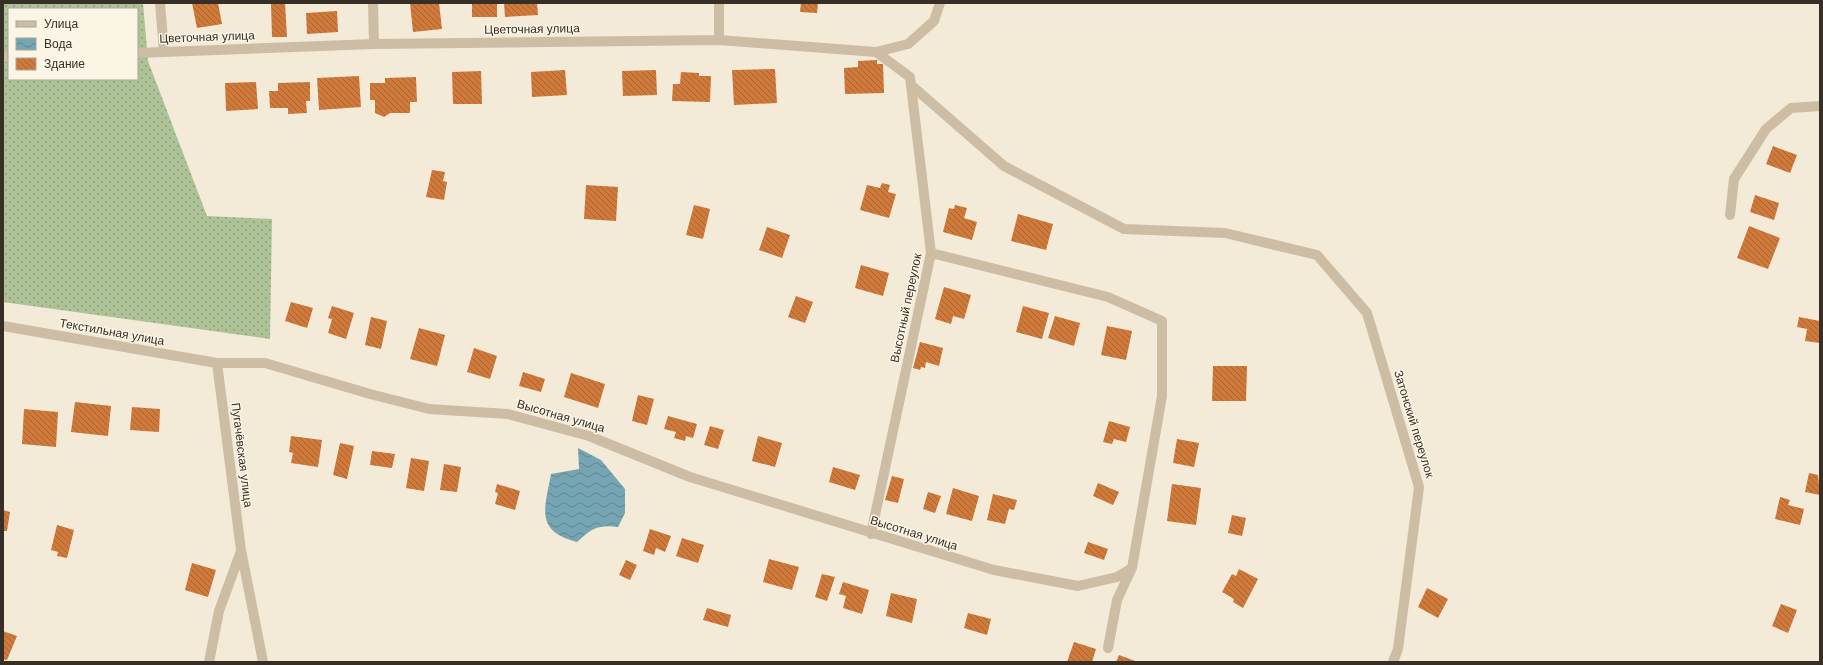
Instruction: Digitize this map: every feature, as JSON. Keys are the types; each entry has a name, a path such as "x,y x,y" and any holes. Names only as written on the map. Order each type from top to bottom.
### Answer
{"street":[{"path":"160,3 164,52"},
{"path":"373,3 374,44"},
{"path":"719,3 719,40"},
{"path":"876,52 908,44 934,21 940,3"},
{"name":"Цветочная улица","path":"138,53 374,44 719,40 876,52"},
{"path":"876,52 910,77 911,85"},
{"name":"Высотный переулок","path":"871,534 932,253 911,85"},
{"name":"Затонский переулок","path":"911,85 1004,166 1124,229 1225,234 1317,255 1367,313 1419,487 1398,649 1393,662"},
{"path":"1730,215 1734,179 1766,129 1791,108 1820,106"},
{"path":"932,253 1108,298 1162,321 1162,396 1132,568 1117,600 1108,648"},
{"name":"Текстильная улица","path":"3,326 217,363"},
{"name":"Высотная улица","path":"217,363 265,363 370,394 429,409 508,414 589,436 690,477 871,534 994,570 1078,586 1117,576 1132,568"},
{"name":"Пугачёвская улица","path":"217,363 241,550 263,662"},
{"name":"Пугачёвская улица","path":"209,662 219,610 241,550"}],"green space":[{"path":"3,3 143,3 148,61 207,216 272,219 270,339 3,302"}],"water":[{"path":"578,448 601,460 625,489 625,513 618,527 605,526 595,528 577,542 554,532 548,525 545,508 551,474 579,469"}],"building":[{"path":"192,3 218,3 222,24 197,28"},
{"path":"285,3 287,37 272,37 271,4"},
{"path":"410,3 439,3 442,29 413,32"},
{"path":"472,3 497,3 497,17 472,17"},
{"path":"504,3 537,3 538,15 505,17"},
{"path":"801,3 818,3 817,13 800,12"},
{"path":"337,11 338,32 307,34 306,13"},
{"path":"877,60 877,64 883,64 884,93 845,94 844,68 858,67 858,61"},
{"path":"775,69 777,103 734,105 732,70"},
{"path":"565,70 567,95 532,97 531,72"},
{"path":"656,70 657,95 623,96 622,71"},
{"path":"481,71 482,104 453,104 452,72"},
{"path":"681,72 699,73 699,76 711,76 710,102 672,101 673,84 680,84"},
{"path":"359,76 361,107 319,110 317,78"},
{"path":"416,77 417,102 410,102 410,113 390,113 384,117 375,113 375,100 370,100 370,83 385,83 385,78"},
{"path":"256,82 258,109 226,111 225,83"},
{"path":"310,82 310,101 306,101 307,113 288,114 288,108 270,108 269,91 278,91 278,83"},
{"path":"1773,146 1797,155 1790,173 1766,164"},
{"path":"432,170 445,172 443,181 447,182 444,200 426,197"},
{"path":"882,183 890,185 888,192 896,194 889,218 860,210 867,185 880,188"},
{"path":"586,185 618,187 616,221 584,219"},
{"path":"1755,195 1779,203 1774,220 1750,212"},
{"path":"694,205 710,209 703,239 686,235"},
{"path":"955,205 967,208 964,218 977,222 972,240 943,232 949,208 954,209"},
{"path":"1018,214 1053,224 1046,250 1011,241"},
{"path":"1749,226 1780,238 1768,269 1737,258"},
{"path":"767,227 790,235 782,258 759,250"},
{"path":"861,265 889,273 883,296 855,288"},
{"path":"944,287 971,295 964,319 953,316 951,324 935,319"},
{"path":"796,296 813,302 805,323 788,317"},
{"path":"291,302 313,308 307,328 285,321"},
{"path":"332,306 354,313 346,339 328,333 332,319 328,318"},
{"path":"1023,306 1049,313 1042,339 1016,332"},
{"path":"1055,316 1080,323 1074,346 1048,338"},
{"path":"371,317 387,321 381,349 365,345"},
{"path":"1799,317 1820,321 1820,343 1805,341 1807,329 1797,327"},
{"path":"1107,326 1132,331 1126,360 1101,355"},
{"path":"419,328 445,335 437,366 410,359"},
{"path":"920,342 943,348 939,366 926,362 925,368 921,367 920,370 913,368"},
{"path":"474,348 497,356 490,379 467,372"},
{"path":"1213,366 1247,366 1246,401 1212,401"},
{"path":"523,372 545,379 541,392 519,386"},
{"path":"571,373 605,384 598,408 564,397"},
{"path":"638,395 654,399 647,425 632,421"},
{"path":"75,402 111,406 108,436 71,432"},
{"path":"132,407 160,409 159,432 130,430"},
{"path":"24,409 58,412 56,447 22,444"},
{"path":"668,416 697,424 693,438 686,436 685,441 674,438 676,432 664,429"},
{"path":"1109,421 1130,427 1126,442 1114,439 1112,444 1103,442"},
{"path":"710,426 724,430 718,449 704,445"},
{"path":"291,436 322,440 318,467 291,463 293,453 289,452"},
{"path":"758,436 782,443 775,467 752,461"},
{"path":"1177,439 1199,443 1194,467 1173,463"},
{"path":"340,443 354,446 347,479 333,475"},
{"path":"372,451 395,454 392,468 370,465"},
{"path":"411,458 429,461 424,491 406,488"},
{"path":"444,464 461,467 457,492 440,490"},
{"path":"833,467 860,475 855,490 829,482"},
{"path":"1809,473 1818,475 1820,495 1805,492"},
{"path":"892,476 904,479 898,503 885,500"},
{"path":"1098,483 1119,492 1113,505 1093,496"},
{"path":"497,484 520,491 515,510 495,504 498,493 495,492"},
{"path":"1172,484 1201,488 1196,525 1167,521"},
{"path":"953,488 979,496 972,521 946,514"},
{"path":"928,492 941,496 935,513 923,509"},
{"path":"993,494 1017,500 1014,510 1009,509 1005,524 987,520"},
{"path":"1780,497 1790,500 1788,505 1804,509 1800,525 1775,519"},
{"path":"3,510 10,512 7,531 3,531"},
{"path":"1232,515 1246,518 1242,536 1228,533"},
{"path":"57,525 74,530 67,558 57,556 58,552 51,550"},
{"path":"650,529 671,536 665,552 656,548 654,555 643,551"},
{"path":"682,538 704,545 698,563 676,556"},
{"path":"1088,542 1108,549 1104,560 1084,553"},
{"path":"769,559 799,567 792,590 763,582"},
{"path":"626,560 637,565 630,580 619,575"},
{"path":"192,563 216,570 208,597 185,590"},
{"path":"1239,569 1258,579 1243,608 1233,602 1234,599 1222,592 1232,574 1236,576"},
{"path":"822,574 835,577 827,601 815,597"},
{"path":"843,582 869,590 862,614 843,608 846,596 839,594"},
{"path":"1427,588 1448,599 1438,618 1418,607"},
{"path":"891,593 917,599 912,623 886,616"},
{"path":"1781,604 1797,610 1788,633 1772,626"},
{"path":"707,608 731,615 728,627 703,620"},
{"path":"968,613 991,619 987,635 964,628"},
{"path":"3,631 17,636 7,660 3,659"},
{"path":"1074,642 1096,649 1092,662 1067,662"},
{"path":"1119,655 1138,662 1116,662"}]}
